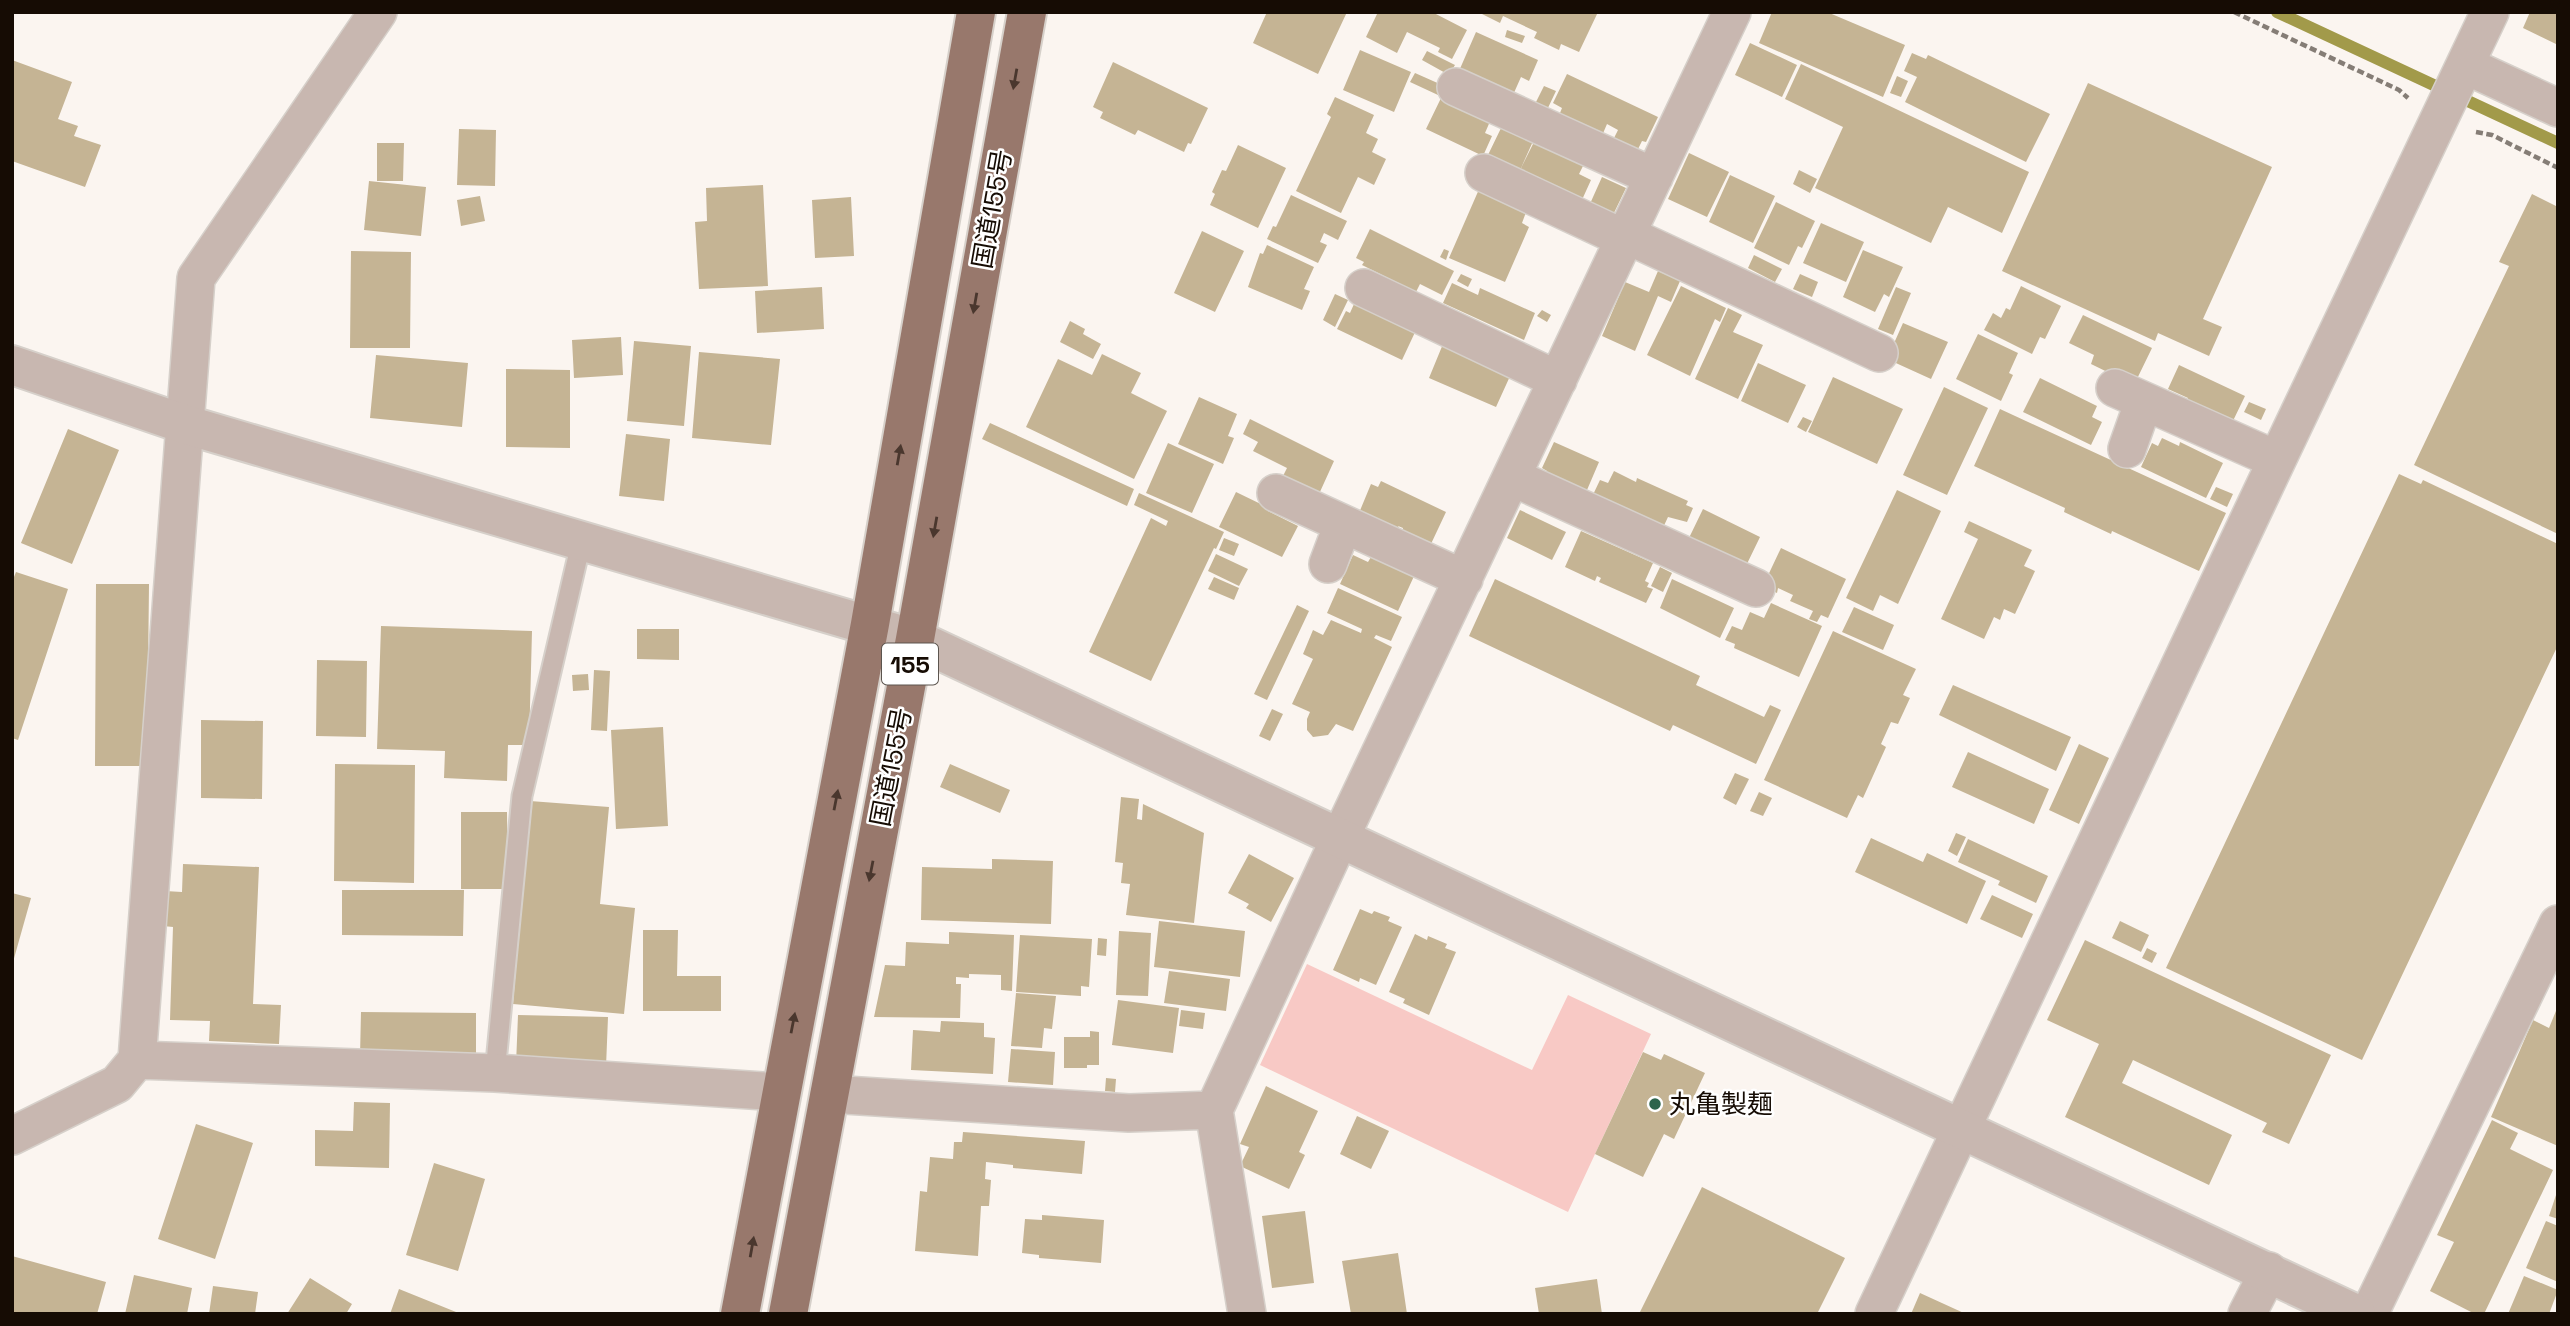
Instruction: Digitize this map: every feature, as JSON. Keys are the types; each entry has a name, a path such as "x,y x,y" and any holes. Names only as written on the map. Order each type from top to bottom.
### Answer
{"highway":[{"name":"国道155号","path":"740,1314 870,624 976,12"},
{"name":"国道155号","path":"788,1314 915,639 1027,12"}],"street":[{"path":"12,1136 117,1084 137,1060 196,278 378,12"},
{"path":"1247,1314 1214,1110 1732,12"},
{"path":"1874,1314 2490,12"},
{"path":"1456,87 1654,177"},
{"path":"2451,96 2558,108"},
{"path":"1484,173 1880,353"},
{"path":"1364,288 1558,380"},
{"path":"12,365 187,425 915,639 2356,1314"},
{"path":"2127,449 2130,395 2277,460"},
{"path":"1512,477 1756,587"},
{"path":"1276,493 1464,579"},
{"path":"1328,565 1343,524"},
{"path":"2369,1314 2558,924"},
{"path":"137,1060 495,1073 780,1092"},
{"path":"829,1094 1129,1113 1214,1110"},
{"path":"2247,1314 2269,1271"}],"lane":[{"path":"495,1073 522,796 581,542"}],"path":[{"path":"2234,12 2399,90 2451,96 2492,135 2558,168"}],"shaded area":[{"path":"1307,964 1532,1070 1568,995 1651,1034 1568,1212 1260,1065"}],"building":[{"path":"1267,12 1347,12 1318,74 1253,43"},
{"path":"1378,12 1432,12 1467,30 1452,59 1438,52 1440,48 1407,32 1397,53 1366,37"},
{"path":"1478,12 1598,12 1579,52 1561,44 1559,50 1534,38 1537,32 1503,16 1500,23"},
{"path":"1772,12 1827,12 1905,45 1883,97 1759,43"},
{"path":"2530,12 2558,12 2558,45 2523,28"},
{"path":"1507,30 1525,36 1522,43 1505,37"},
{"path":"1476,32 1538,60 1529,81 1521,77 1513,95 1459,71"},
{"path":"1750,43 1797,65 1782,97 1735,75"},
{"path":"1360,50 1411,72 1394,112 1343,90"},
{"path":"1427,51 1455,65 1449,75 1422,60"},
{"path":"1912,53 1926,59 1928,55 2050,114 2026,162 1905,102 1917,77 1904,71"},
{"path":"12,60 72,82 58,119 78,126 74,136 101,145 85,187 12,161"},
{"path":"1113,62 1208,108 1191,144 1188,143 1184,152 1138,130 1135,135 1100,118 1103,112 1093,107"},
{"path":"1801,64 2029,172 2002,233 1948,207 1931,243 1815,188 1843,127 1785,99"},
{"path":"1415,73 1442,85 1438,95 1410,82"},
{"path":"1567,74 1658,117 1646,142 1642,141 1636,153 1612,142 1618,130 1607,124 1601,138 1558,118 1562,108 1553,103"},
{"path":"1897,76 1908,81 1901,97 1890,93"},
{"path":"2088,83 2272,167 2203,319 2222,327 2209,356 2158,333 2155,341 2002,271"},
{"path":"1544,86 1556,91 1546,112 1534,106"},
{"path":"1442,96 1491,119 1485,133 1492,136 1483,156 1426,129"},
{"path":"1335,97 1374,115 1366,133 1378,139 1372,152 1386,159 1374,185 1358,177 1341,213 1296,191 1331,117 1327,114"},
{"path":"1503,124 1534,139 1521,168 1534,142 1585,162 1579,174 1591,180 1581,202 1487,157"},
{"path":"459,129 496,130 495,186 457,185"},
{"path":"377,143 404,143 403,181 377,181"},
{"path":"1238,145 1286,168 1258,228 1210,205 1215,194 1212,192 1222,170 1226,171"},
{"path":"1689,153 1729,172 1707,217 1668,199"},
{"path":"1799,170 1817,179 1810,193 1793,184"},
{"path":"1730,175 1775,196 1753,243 1709,222"},
{"path":"1602,177 1626,188 1612,217 1589,206"},
{"path":"369,181 426,187 421,236 364,230"},
{"path":"763,185 768,286 699,289 695,222 707,221 706,188"},
{"path":"1480,187 1528,207 1522,223 1529,227 1505,282 1449,258"},
{"path":"2532,194 2558,207 2558,534 2414,465 2509,266 2499,262"},
{"path":"1291,195 1347,221 1338,240 1324,233 1320,242 1327,245 1318,263 1267,239 1273,226 1276,227"},
{"path":"480,196 485,221 461,226 457,200"},
{"path":"851,197 854,256 815,258 812,200"},
{"path":"1776,202 1815,221 1802,248 1798,246 1789,265 1754,248"},
{"path":"1821,223 1864,242 1846,282 1803,263"},
{"path":"1370,229 1454,271 1442,295 1420,284 1416,292 1362,265 1364,262 1356,258"},
{"path":"1202,231 1244,251 1215,312 1174,293"},
{"path":"1267,245 1314,267 1304,289 1310,291 1302,310 1248,287 1260,253 1263,254"},
{"path":"1444,249 1449,251 1446,260 1440,257"},
{"path":"1863,250 1903,267 1889,297 1884,294 1875,312 1843,297"},
{"path":"351,251 411,252 410,348 350,348"},
{"path":"1754,255 1782,269 1775,282 1748,268"},
{"path":"1658,271 1680,281 1671,302 1658,296 1635,351 1602,336 1625,282 1649,292"},
{"path":"1461,274 1472,279 1468,287 1457,281"},
{"path":"1800,274 1818,282 1812,297 1793,289"},
{"path":"1452,283 1478,295 1480,288 1535,313 1524,340 1443,303"},
{"path":"1681,286 1726,308 1720,322 1715,319 1690,376 1647,355"},
{"path":"2021,286 2061,306 2045,339 2040,337 2032,354 1984,330 1993,313 2001,318 2006,308 2010,310"},
{"path":"822,287 824,329 757,333 755,291"},
{"path":"1896,287 1911,293 1893,335 1878,329"},
{"path":"1335,294 1348,300 1335,327 1323,320"},
{"path":"1354,304 1373,313 1375,308 1417,328 1402,360 1337,329 1346,311 1350,313"},
{"path":"1728,308 1742,315 1733,332 1763,345 1738,399 1695,379"},
{"path":"1542,310 1551,315 1547,322 1537,316"},
{"path":"2083,315 2152,348 2134,385 2091,364 2094,355 2069,343"},
{"path":"1070,321 1085,329 1083,334 1101,344 1093,359 1060,342"},
{"path":"1903,323 1948,342 1931,379 1887,359"},
{"path":"1978,334 2018,353 2009,373 2013,375 2001,401 1956,379"},
{"path":"621,337 623,375 574,378 572,340"},
{"path":"634,341 691,346 684,426 627,421"},
{"path":"1443,344 1511,374 1496,407 1429,378"},
{"path":"699,352 780,359 771,445 692,438"},
{"path":"1102,354 1141,373 1131,393 1167,411 1134,479 1026,427 1058,359 1092,375"},
{"path":"376,355 468,363 462,427 370,418"},
{"path":"1758,363 1806,385 1788,423 1741,401"},
{"path":"2179,365 2245,396 2231,425 2185,404 2188,398 2168,389"},
{"path":"506,369 570,370 570,448 506,447"},
{"path":"1833,377 1903,409 1877,464 1808,432"},
{"path":"2040,378 2097,406 2092,417 2102,422 2091,445 2023,412"},
{"path":"1944,387 1988,408 1947,495 1903,475"},
{"path":"1199,397 1237,414 1228,436 1234,438 1223,464 1178,444"},
{"path":"2249,402 2266,409 2261,420 2244,412"},
{"path":"2000,409 2226,513 2199,571 2112,531 2111,534 2064,512 2065,508 1974,466"},
{"path":"1803,417 1812,421 1806,432 1797,427"},
{"path":"1250,419 1334,461 1319,494 1283,476 1287,468 1253,451 1258,442 1243,434"},
{"path":"990,423 1134,489 1127,506 982,439"},
{"path":"68,429 119,450 72,564 21,543"},
{"path":"626,434 670,439 664,501 619,496"},
{"path":"2162,438 2179,446 2180,442 2223,463 2206,498 2141,467 2152,443 2158,446"},
{"path":"1554,442 1599,462 1584,497 1544,478 1547,471 1542,468"},
{"path":"1168,443 1214,464 1192,513 1146,493"},
{"path":"1614,471 1636,482 1637,478 1688,501 1686,505 1693,508 1687,522 1668,517 1661,532 1590,501 1600,480 1608,483"},
{"path":"2399,474 2421,484 2423,480 2558,544 2558,645 2362,1060 2166,968"},
{"path":"1381,481 1446,512 1430,546 1402,533 1359,513 1371,484 1378,487"},
{"path":"2216,487 2233,494 2227,507 2210,499"},
{"path":"1897,490 1941,511 1898,604 1880,595 1873,611 1846,598"},
{"path":"1236,492 1298,526 1282,557 1219,527"},
{"path":"1139,493 1224,532 1151,681 1089,652 1151,518 1166,526 1168,521 1134,505"},
{"path":"1703,509 1760,537 1744,570 1688,540"},
{"path":"1520,510 1566,532 1552,560 1507,538"},
{"path":"1969,521 2032,550 2024,566 2035,571 2015,614 2004,609 2000,620 1994,617 1984,639 1941,619 1978,539 1964,532"},
{"path":"1581,531 1653,563 1645,581 1649,583 1647,587 1653,589 1646,603 1599,582 1601,578 1597,576 1595,581 1565,567"},
{"path":"1224,538 1239,544 1234,556 1219,550"},
{"path":"1781,548 1846,579 1828,618 1821,615 1817,622 1809,619 1813,611 1790,601 1793,595 1778,588 1777,593 1763,586"},
{"path":"1216,554 1248,569 1239,586 1208,571"},
{"path":"1353,555 1368,562 1371,557 1389,566 1391,563 1415,574 1398,611 1340,584"},
{"path":"1660,567 1672,573 1663,592 1651,586"},
{"path":"16,572 68,589 18,740 12,738 12,582"},
{"path":"1214,577 1239,588 1234,600 1208,589"},
{"path":"1495,579 1700,676 1696,685 1764,717 1770,705 1781,710 1756,764 1673,725 1670,731 1469,636"},
{"path":"1672,579 1734,608 1720,638 1660,608"},
{"path":"96,584 149,584 147,766 95,766"},
{"path":"1338,588 1402,617 1391,641 1376,635 1374,638 1392,647 1353,731 1336,724 1328,735 1313,737 1307,730 1310,712 1292,704 1313,659 1303,654 1313,630 1323,635 1331,620 1361,633 1362,629 1327,613"},
{"path":"1771,603 1822,626 1799,677 1734,648 1735,644 1725,640 1732,626 1742,630 1750,612 1764,618"},
{"path":"1297,605 1309,611 1267,700 1254,694"},
{"path":"1854,607 1894,625 1883,650 1842,632"},
{"path":"381,626 532,631 529,745 508,745 507,781 444,778 445,751 377,749"},
{"path":"637,629 679,629 679,660 637,659"},
{"path":"1833,631 1916,669 1903,695 1910,698 1898,724 1891,722 1881,744 1886,747 1863,798 1858,795 1847,818 1764,780"},
{"path":"317,660 367,661 366,737 316,736"},
{"path":"594,670 610,671 607,731 591,730"},
{"path":"588,674 589,690 573,691 572,675"},
{"path":"1953,685 2071,737 2056,771 1939,715"},
{"path":"1272,709 1283,714 1270,741 1259,736"},
{"path":"201,720 263,721 262,799 201,798"},
{"path":"663,727 668,826 616,829 611,730"},
{"path":"2079,744 2109,758 2079,824 2049,810"},
{"path":"1968,752 2049,789 2034,824 1952,787"},
{"path":"335,764 415,765 414,883 334,881"},
{"path":"950,764 1010,790 1000,813 940,787"},
{"path":"1735,773 1749,779 1736,805 1723,798"},
{"path":"1759,792 1772,798 1763,816 1750,811"},
{"path":"1121,797 1139,799 1137,819 1142,820 1143,804 1204,833 1194,923 1126,915 1130,884 1121,883 1123,863 1115,862"},
{"path":"530,801 609,807 600,904 635,908 624,1014 513,1004"},
{"path":"461,812 507,812 508,889 461,889"},
{"path":"1956,833 1966,837 1957,856 1948,851"},
{"path":"1871,838 1923,862 1927,853 1986,881 1967,924 1855,872"},
{"path":"1968,839 2048,876 2036,903 1998,885 2000,881 1958,862"},
{"path":"1249,854 1294,878 1271,922 1246,908 1249,904 1228,893"},
{"path":"992,859 1053,861 1051,924 921,920 922,867 992,869"},
{"path":"183,864 259,867 253,1004 281,1005 279,1044 209,1041 210,1021 170,1020 173,927 163,926 165,891 182,892"},
{"path":"342,890 464,890 463,936 342,935"},
{"path":"12,893 31,898 13,962 12,962"},
{"path":"1992,895 2033,914 2022,938 1980,919"},
{"path":"1360,909 1390,917 1388,921 1402,927 1376,985 1360,978 1359,982 1333,970"},
{"path":"1159,921 1245,931 1240,977 1154,967"},
{"path":"2120,921 2149,935 2141,952 2112,938"},
{"path":"643,930 678,930 677,976 721,976 721,1011 643,1011"},
{"path":"1119,931 1151,933 1148,996 1116,995"},
{"path":"949,932 1014,935 1012,991 1001,990 1001,975 969,974 969,978 956,977 956,984 961,984 960,1018 874,1017 885,965 905,966 906,942 949,944"},
{"path":"1415,934 1427,940 1428,936 1447,944 1445,948 1456,952 1429,1015 1403,1003 1405,999 1389,992"},
{"path":"1020,935 1092,939 1089,987 1081,986 1081,996 1016,992"},
{"path":"1098,938 1107,939 1106,956 1097,955"},
{"path":"2085,940 2331,1055 2289,1144 2262,1132 2267,1123 2133,1060 2122,1083 2232,1135 2209,1185 2065,1117 2099,1044 2047,1020"},
{"path":"2147,948 2157,953 2152,963 2142,958"},
{"path":"1169,971 1230,979 1226,1011 1164,1003"},
{"path":"1016,993 1056,996 1052,1029 1044,1028 1042,1048 1011,1046"},
{"path":"1118,1000 1179,1008 1173,1053 1112,1045"},
{"path":"2558,1006 2558,1146 2491,1117 2533,1020 2549,1028"},
{"path":"1181,1010 1205,1013 1203,1029 1179,1026"},
{"path":"361,1012 476,1013 476,1058 360,1057"},
{"path":"518,1015 608,1017 606,1067 516,1065"},
{"path":"941,1021 984,1023 984,1037 995,1038 993,1074 911,1070 913,1030 940,1032"},
{"path":"1090,1031 1099,1032 1099,1065 1064,1068 1064,1037 1090,1037"},
{"path":"1011,1049 1055,1052 1053,1085 1008,1082"},
{"name":"丸亀製麺","path":"1643,1052 1661,1060 1664,1054 1705,1073 1674,1139 1664,1134 1643,1177 1595,1154"},
{"path":"1106,1078 1116,1079 1115,1092 1105,1091"},
{"path":"1266,1086 1318,1111 1299,1152 1305,1155 1289,1189 1240,1166 1249,1147 1240,1144"},
{"path":"354,1102 390,1103 389,1168 315,1166 315,1130 353,1131"},
{"path":"1357,1116 1389,1131 1371,1169 1340,1154"},
{"path":"2492,1120 2518,1133 2510,1149 2553,1170 2484,1314 2475,1314 2430,1291 2454,1242 2437,1235"},
{"path":"196,1124 253,1143 215,1259 158,1239"},
{"path":"963,1132 1085,1141 1082,1174 1013,1168 1013,1165 986,1162 985,1179 991,1180 989,1206 981,1206 978,1256 915,1251 920,1191 927,1192 930,1157 953,1159 954,1142 962,1142"},
{"path":"434,1163 485,1179 458,1271 406,1255"},
{"path":"1702,1187 1845,1258 1817,1314 1639,1314"},
{"path":"2558,1192 2558,1219 2549,1216"},
{"path":"1305,1211 1314,1283 1272,1288 1262,1216"},
{"path":"1042,1215 1104,1220 1101,1263 1039,1258 1039,1255 1022,1253 1025,1219 1042,1220"},
{"path":"2546,1221 2558,1226 2558,1282 2526,1268"},
{"path":"1398,1253 1407,1314 1351,1314 1342,1261"},
{"path":"12,1256 106,1282 97,1314 12,1314"},
{"path":"134,1275 192,1288 187,1314 125,1314"},
{"path":"2524,1276 2558,1290 2549,1314 2508,1314"},
{"path":"310,1278 352,1304 346,1314 287,1314"},
{"path":"1597,1279 1602,1314 1539,1314 1535,1288"},
{"path":"213,1286 258,1292 255,1314 209,1314"},
{"path":"399,1289 461,1314 390,1314"},
{"path":"1920,1293 1966,1314 1911,1314"}],"waterway":[{"path":"2277,12 2558,143"}],"place":[{"name":"丸亀製麺","path":"1655,1104"}]}
